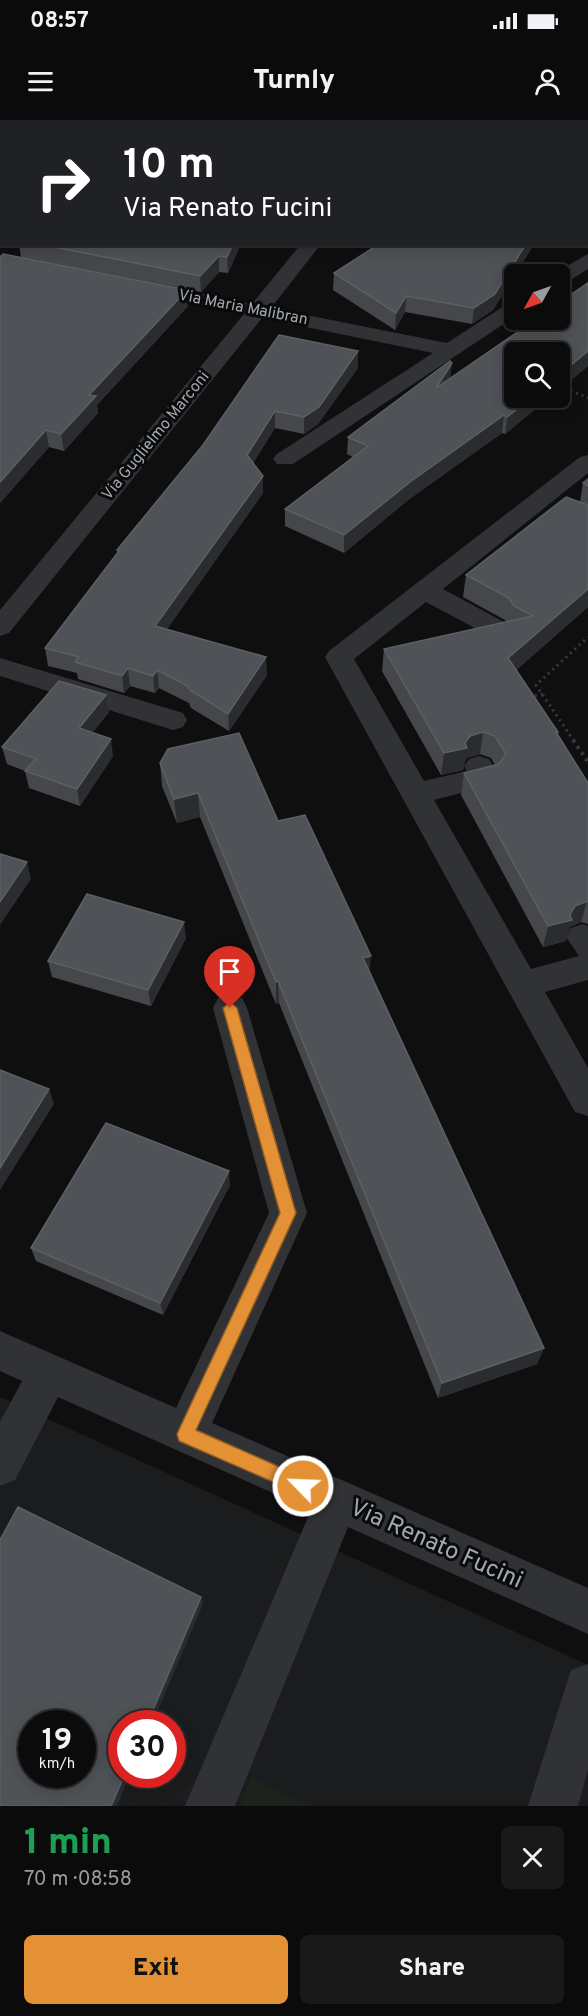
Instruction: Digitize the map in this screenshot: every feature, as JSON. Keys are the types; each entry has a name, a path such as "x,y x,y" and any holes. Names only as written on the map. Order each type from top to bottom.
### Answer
{"street":[{"name":"Via Guglielmo Marconi","path":"0,627 310,246"},
{"path":"570,272 588,260"},
{"name":"Via Maria Malibran","path":"125,285 451,350"},
{"path":"285,459 504,315"},
{"path":"588,462 551,504 424,590 339,657 588,1101"},
{"path":"424,590 495,628"},
{"path":"0,667 173,720"},
{"path":"417,794 485,777 478,766"},
{"path":"523,986 586,950"},
{"path":"185,1434 288,1213 230,1008"},
{"name":"Via Renato Fucini","path":"0,1352 588,1611"},
{"path":"0,1466 49,1373"},
{"path":"210,1806 337,1501"},
{"path":"553,1806 588,1687"}],"path":[{"path":"570,390 588,398"},
{"path":"588,637 536,685 588,762"},
{"path":"521,699 543,694"}],"shaded area":[{"path":"0,1397 588,1665 588,1806 0,1806"},
{"path":"251,1776 310,1806 240,1806"}],"building":[{"path":"49,246 232,246 227,257 219,256 200,276"},
{"path":"376,246 525,246 514,264 504,264 504,279 495,294 474,308 406,296 396,313 334,273"},
{"path":"3,254 187,290 89,395 96,396 61,434 46,430 0,482 0,257"},
{"path":"588,283 588,351 570,366 570,342 504,342 504,408 518,408 507,417 504,415 410,482 344,535 285,509 368,446 348,437 450,361 452,363 436,388 520,330 570,330 570,295"},
{"path":"279,335 358,351 319,407 304,417 275,411 247,455 263,476 155,626 266,657 228,714 190,690 188,686 157,670 153,676 128,668 122,676 75,662 79,657 45,648 119,551 117,550 203,445"},
{"path":"566,497 588,505 588,589 508,658 558,732 556,732 588,783 588,901 575,906 570,915 572,920 548,926 464,773 499,764 506,754 495,736 483,732 470,736 465,743 467,748 444,753 384,649 533,616 514,606 509,598 466,575"},
{"path":"59,681 106,695 79,728 111,739 77,789 25,771 36,759 2,747"},
{"path":"239,733 278,821 305,815 371,956 363,958 544,1348 442,1383 278,981 276,982 198,793 174,799 160,763 168,749"},
{"path":"0,854 27,862 0,902"},
{"path":"87,894 184,922 148,990 48,961"},
{"path":"0,1070 49,1089 0,1168"},
{"path":"106,1123 229,1171 160,1303 31,1248"},
{"path":"18,1507 201,1597 153,1710 108,1710 108,1788 119,1788 111,1806 0,1806 0,1540"}],"route":[{"path":"230,1008 288,1213 185,1434 303,1486"}]}
